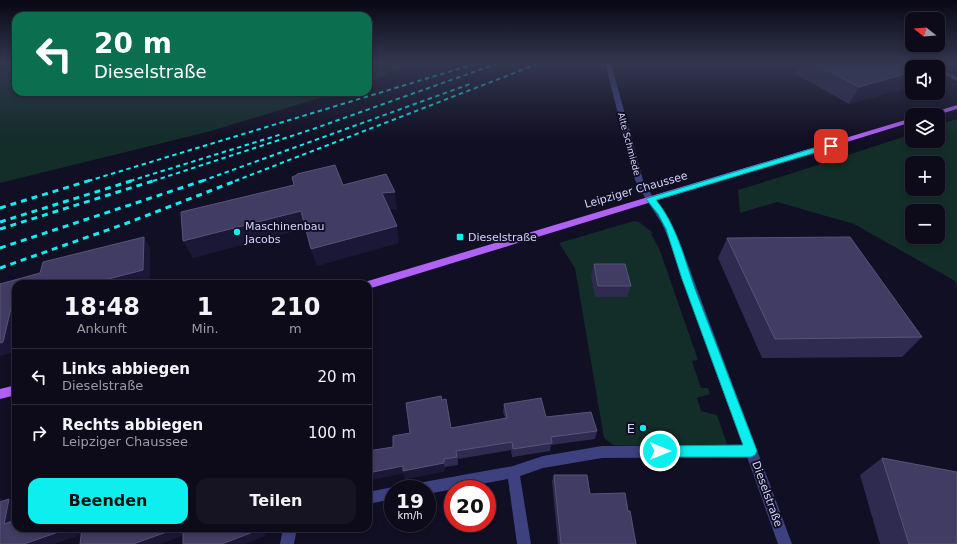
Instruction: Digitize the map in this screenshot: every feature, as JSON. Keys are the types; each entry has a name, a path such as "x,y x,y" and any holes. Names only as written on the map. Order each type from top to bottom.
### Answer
{"main road":[{"path":"945,110 957,106"},
{"name":"Leipziger Chaussee","path":"372,284 905,122"},
{"path":"0,394 12,391"}],"street":[{"name":"Alte Schmiede","path":"615,88 639,180 650,199"},
{"name":"Dieselstraße","path":"650,199 662,213 670,229 785,544"}],"lane":[{"path":"436,486 513,472 543,462 602,452 751,451"},
{"path":"513,472 524,544"},
{"path":"372,497 384,495"},
{"path":"287,544 289,532"}],"green space":[{"path":"0,88 12,88 12,96 326,96 211,131 0,183"},
{"path":"957,119 957,288 955,281 854,224 777,202 740,213 738,190 905,136 905,148 945,148 945,123"},
{"path":"634,221 639,222 653,233 651,234 659,248 698,360 692,361 701,388 708,388 710,394 697,398 701,411 717,415 727,444 725,446 613,445 604,438 575,268 559,243"}],"building":[{"path":"335,165 343,185 386,174 395,192 382,193 397,226 311,249 301,211 183,241 181,212 294,185 292,177 297,174"},
{"path":"144,237 143,270 104,280 15,280 40,273 43,262"},
{"path":"850,237 922,337 775,339 727,238"},
{"path":"594,264 625,264 631,286 598,286"},
{"path":"12,281 12,304 3,342 0,343 0,284"},
{"path":"441,396 442,400 446,399 451,428 507,418 504,404 541,398 546,417 591,412 597,431 551,437 552,443 513,449 512,442 456,451 457,457 444,459 444,463 403,471 403,466 372,472 372,450 393,447 393,436 410,433 406,403"},
{"path":"882,458 957,472 957,544 909,544"},
{"path":"554,475 587,475 590,494 625,493 636,544 561,544"},
{"path":"9,499 4,524 12,521 12,532 58,532 24,544 0,544 0,502"},
{"path":"82,532 167,532 133,544 80,544"},
{"path":"183,532 253,532 222,544 183,544"}],"railway":[{"path":"372,95 394,88"},
{"path":"153,181 313,129 427,88"},
{"path":"202,181 458,88"},
{"path":"235,181 474,88"},
{"path":"88,181 369,96"},
{"path":"130,181 282,134"},
{"path":"0,208 91,180"},
{"path":"0,222 134,180"},
{"path":"0,229 156,180"},
{"path":"0,268 130,222 238,180"},
{"path":"0,248 202,181"}],"place":[{"name":"Maschinenbau Jacobs","path":"237,232"},
{"name":"Dieselstraße","path":"460,237"},
{"name":"E","path":"643,428"}],"route":[{"path":"660,451 751,451 670,229 662,213 650,199 831,146"}]}
